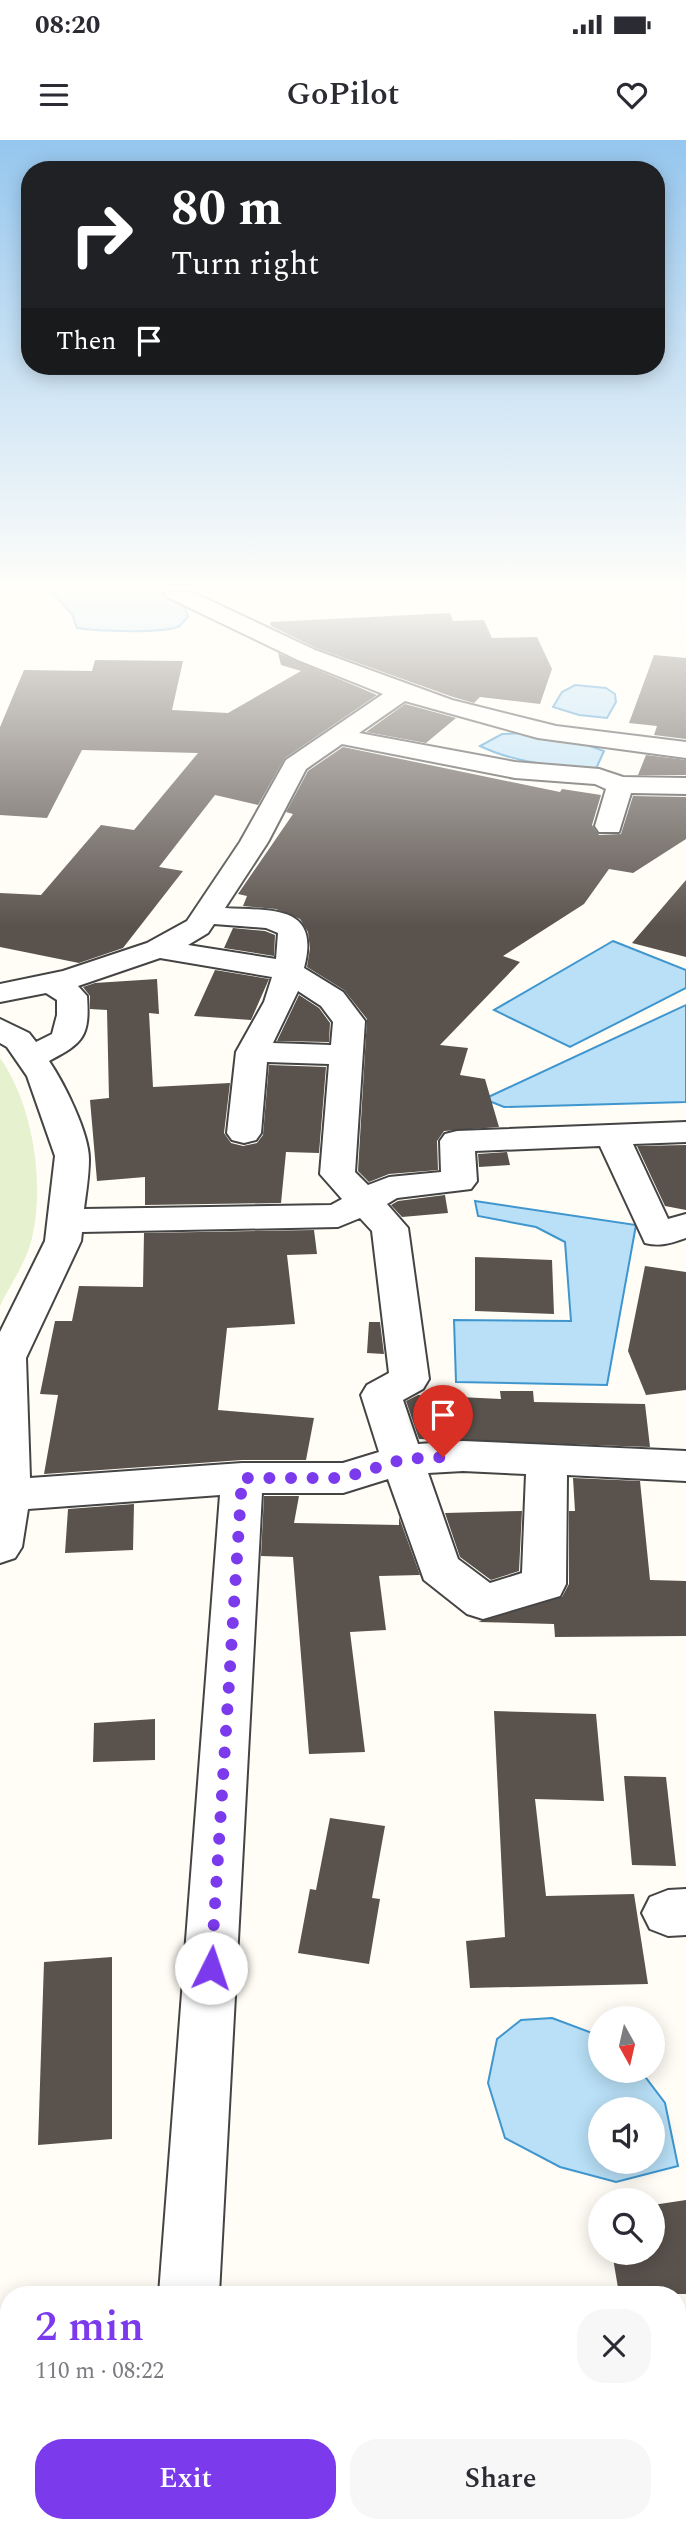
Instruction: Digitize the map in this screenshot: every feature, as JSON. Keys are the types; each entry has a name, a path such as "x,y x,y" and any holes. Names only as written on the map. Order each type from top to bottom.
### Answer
{"street":[{"path":"0,993 51,983 158,949 198,927 254,842 295,765 385,704"},
{"path":"438,704 540,730 686,750"},
{"path":"337,736 515,770 599,777 620,785 686,786"},
{"path":"647,786 654,745"},
{"path":"609,826 620,785"},
{"path":"205,915 271,920 292,928 294,950 280,1002 252,1052 244,1133"},
{"path":"158,949 287,970 332,999 349,1021 337,1174 390,1228 409,1380 380,1395 439,1568 483,1602 544,1584 547,1460"},
{"path":"31,1058 66,1039 73,1014 72,996 51,983"},
{"path":"0,1029 18,1040 43,1076 57,1108 72,1156 63,1241 4,1360 9,1495 0,1547"},
{"path":"252,1052 346,1055"},
{"path":"66,1221 338,1216 389,1188 459,1181 457,1141 686,1132"},
{"path":"612,1135 658,1235 686,1225"},
{"path":"9,1495 242,1478 343,1478 404,1459 463,1456 686,1466"},
{"path":"190,2286 242,1478"}],"green space":[{"path":"0,1058 21,1098 28,1121 37,1193 30,1247 0,1306"}],"water":[{"path":"555,704 615,704 607,718 579,715 553,707"},
{"path":"527,733 576,741 604,751 595,771 521,760 480,746 502,734"},
{"path":"613,941 686,970 686,988 570,1047 494,1010"},
{"path":"686,1005 686,1102 504,1107 484,1099"},
{"path":"475,1201 636,1225 607,1385 456,1382 454,1320 571,1321 565,1242 536,1227 478,1216"},
{"path":"552,2018 588,2032 588,2083 650,2083 660,2097 588,2097 588,2174 647,2174 616,2182 560,2167 505,2138 488,2083 497,2039 521,2020"},
{"path":"665,2103 678,2166 665,2169"}],"building":[{"path":"10,704 173,704 172,710 228,713 244,704 364,704 285,758 258,805 215,795 159,867 183,871 123,948 79,963 0,947 0,893 41,895 101,825 134,830 198,753 82,750 47,818 0,815 0,727"},
{"path":"405,704 456,718 426,743 366,732"},
{"path":"636,704 686,704 686,739 654,735 657,726 629,723"},
{"path":"343,747 560,792 562,789 601,795 592,825 599,835 621,834 633,796 686,797 686,839 633,873 609,869 584,904 503,956 520,962 440,1045 468,1048 460,1075 485,1079 499,1127 444,1131 437,1141 438,1170 389,1174 369,1182 358,1171 367,1019 344,990 307,967 310,948 308,932 300,919 276,909 243,906 247,896 238,894 293,814 286,812 308,771"},
{"path":"646,755 686,760 686,775 638,775"},
{"path":"686,880 686,957 632,943"},
{"path":"233,928 265,931 275,935 274,956 224,948"},
{"path":"215,970 269,979 251,1020 194,1016"},
{"path":"157,979 159,1014 149,1013 153,1087 230,1083 224,1133 231,1143 243,1146 257,1143 263,1135 269,1065 326,1067 319,1153 286,1152 281,1203 145,1205 145,1177 97,1181 90,1100 109,1098 107,1010 90,1009 90,996 83,987 95,983"},
{"path":"299,995 319,1008 330,1023 329,1042 277,1041"},
{"path":"686,1145 686,1210 665,1206 637,1146"},
{"path":"507,1152 510,1165 479,1167 478,1154"},
{"path":"445,1195 448,1213 402,1217 391,1205 398,1201"},
{"path":"314,1230 317,1254 287,1255 295,1324 227,1328 218,1410 314,1418 306,1460 242,1460 44,1474 58,1395 40,1394 55,1321 72,1321 79,1286 143,1287 144,1233"},
{"path":"475,1257 552,1260 554,1314 475,1311"},
{"path":"645,1266 686,1272 686,1390 646,1395 628,1351"},
{"path":"369,1322 380,1322 384,1354 367,1353"},
{"path":"500,1391 533,1391 534,1402 645,1404 650,1447 419,1439 406,1401 418,1395 501,1399"},
{"path":"573,1478 640,1481 650,1580 686,1581 686,1636 555,1637 554,1624 478,1622 562,1597 569,1584 569,1511 575,1511"},
{"path":"264,1496 299,1496 294,1523 399,1525 399,1517 420,1575 379,1576 386,1630 350,1632 365,1752 309,1754 293,1557 261,1556"},
{"path":"134,1504 133,1550 65,1553 68,1509"},
{"path":"522,1511 519,1571 491,1580 460,1557 445,1513"},
{"path":"494,1711 596,1714 604,1801 535,1799 546,1896 634,1894 648,1984 470,1988 466,1941 505,1937"},
{"path":"155,1719 155,1760 93,1762 94,1723"},
{"path":"624,1776 666,1777 676,1866 632,1865"},
{"path":"330,1818 385,1826 372,1898 380,1899 369,1964 298,1953 310,1889 316,1890"},
{"path":"112,1957 112,2139 38,2145 44,1962"},
{"path":"686,2200 686,2286 618,2286 614,2265 665,2265 665,2203"}],"route":[{"path":"211,1968 242,1478 343,1478 404,1459 443,1457"}]}
